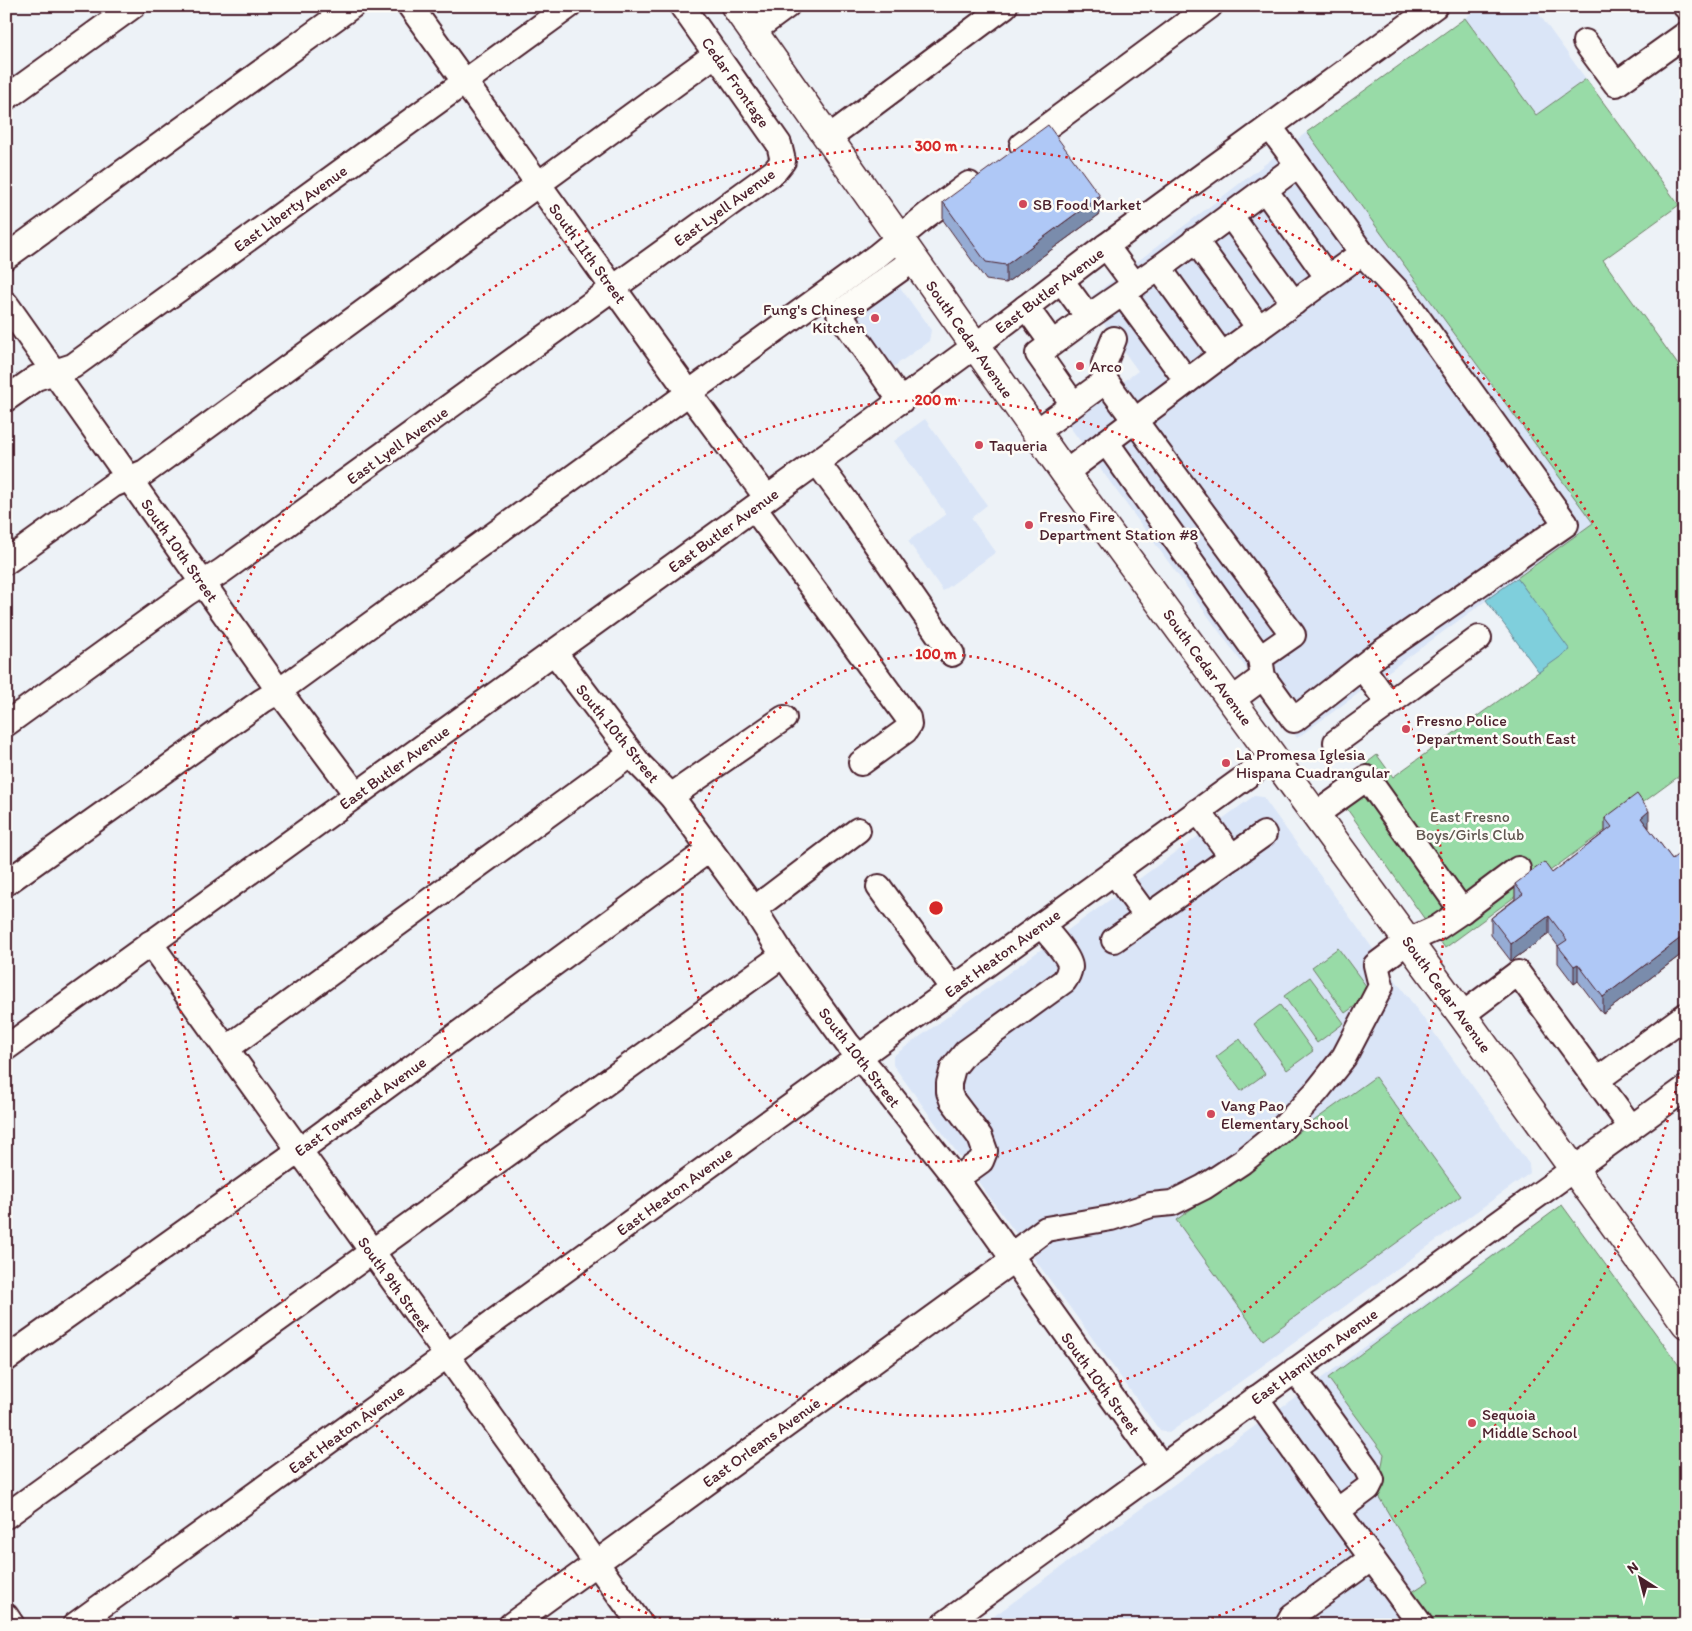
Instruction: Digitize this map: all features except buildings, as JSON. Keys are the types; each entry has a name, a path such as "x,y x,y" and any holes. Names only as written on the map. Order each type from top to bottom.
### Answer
{"main road":[{"name":"South Cedar Avenue","path":"736,6 1065,473 1686,1324"}],"street":[{"path":"6,98 133,6"},
{"path":"6,257 352,6"},
{"name":"South 11th Street","path":"410,6 689,393 761,503 908,718 909,725 905,731 861,763"},
{"name":"East Liberty Avenue","path":"6,400 36,378 73,366 569,6"},
{"name":"Cedar Frontage","path":"682,6 779,144 784,161"},
{"path":"753,31 787,6"},
{"path":"828,138 1005,6"},
{"path":"901,401 839,313 906,249 927,215 1210,6"},
{"name":"East Butler Avenue","path":"6,1048 901,401 1106,246 1435,6"},
{"path":"1586,42 1616,84 1686,34"},
{"path":"6,562 112,485 145,472 716,54"},
{"path":"1106,442 1262,667 1294,720 1362,667 1566,524 1403,297 1362,253 1270,127"},
{"name":"East Lyell Avenue","path":"6,724 187,593 222,571 775,172 784,161"},
{"path":"1073,404 1038,354 1088,317 1129,290 1298,165"},
{"path":"1266,190 1328,278"},
{"path":"1230,215 1294,302"},
{"path":"1195,240 1259,328"},
{"path":"1106,246 1129,290 1187,381"},
{"path":"6,883 262,701 279,691 869,262 906,249"},
{"path":"1065,473 1222,354 1362,253"},
{"path":"1159,268 1222,354"},
{"path":"1061,280 1088,317"},
{"name":"South 10th Street","path":"6,304 279,691 356,794"},
{"path":"1026,307 1052,343"},
{"path":"1114,339 1104,364 1105,380 1293,634 1232,700"},
{"path":"1036,432 1100,386 1105,380"},
{"path":"817,462 952,654"},
{"path":"1336,742 1479,638"},
{"name":"South 10th Street","path":"554,652 631,754 671,796 754,909 783,955 860,1058 956,1179 1161,1466"},
{"path":"1362,667 1388,703"},
{"path":"671,796 784,718"},
{"path":"226,1049 631,754"},
{"name":"East Heaton Avenue","path":"75,1625 1273,757"},
{"path":"1315,815 1367,778 1462,911"},
{"path":"1198,811 1232,856"},
{"path":"754,909 858,830"},
{"path":"1114,940 1264,834"},
{"name":"East Townsend Avenue","path":"6,1359 300,1150 710,849"},
{"path":"1408,941 1437,928 1518,869"},
{"path":"1114,872 1147,917"},
{"path":"879,887 953,989"},
{"path":"956,1179 981,1161 985,1151 980,1137 952,1100 949,1092 949,1083 953,1068 966,1052 1064,982 1067,977 1070,968 1067,959 1041,924"},
{"name":"East Orleans Avenue","path":"511,1625 1011,1258 1046,1229 1110,1218 1151,1205 1172,1203 1204,1188 1242,1162 1279,1132 1317,1091 1344,1057 1380,986 1376,965 1408,941"},
{"name":"South 9th Street","path":"150,943 641,1625"},
{"path":"6,1516 783,955"},
{"path":"1462,1015 1518,973 1631,1127"},
{"path":"1597,1080 1686,1015"},
{"name":"East Hamilton Avenue","path":"943,1625 1686,1088"},
{"path":"1295,1370 1366,1468 1372,1480 1368,1488 1337,1511"},
{"path":"1256,1398 1372,1558 1415,1623"},
{"path":"1286,1625 1292,1616 1372,1558"},
{"path":"6,1616 12,1625"}],"shaded area":[{"path":"1481,6 1533,6 1586,79 1536,115 1465,18"},
{"path":"1307,132 1593,523 1297,738 1067,423 1138,371 1087,300"},
{"name":"Fung's Chinese Kitchen","path":"881,261 931,330 929,341 874,381 818,306"},
{"path":"925,419 987,505 971,518 996,552 943,591 908,541 946,514 894,441"},
{"name":"Vang Pao Elementary School","path":"1254,796 1263,797 1529,1164 1530,1173 1169,1433 1160,1431 893,1065 893,1056"},
{"name":"Sequoia Middle School","path":"1562,1205 1686,1375 1686,1625 982,1625 1191,1472"}],"green space":[{"name":"East Fresno Boys/Girls Club","path":"1465,18 1536,115 1586,79 1679,205 1603,260 1686,376 1686,771 1445,948 1333,789 1377,755 1393,777 1569,650 1517,578 1593,523 1307,132"},
{"path":"1338,948 1372,994 1345,1013 1312,967"},
{"path":"1310,977 1344,1023 1317,1043 1284,996"},
{"path":"1280,1005 1313,1051 1287,1070 1254,1024"},
{"path":"1240,1039 1265,1074 1241,1091 1216,1057"},
{"path":"1375,1077 1461,1196 1263,1340 1176,1220"},
{"name":"Sequoia Middle School","path":"1562,1205 1686,1375 1686,1625 1432,1625 1409,1594 1429,1581 1377,1494 1384,1454 1328,1378"}],"water":[{"path":"1517,578 1570,650 1539,672 1486,600"}],"place":[{"name":"SB Food Market","path":"1023,204"},
{"name":"Fung's Chinese Kitchen","path":"875,318"},
{"name":"Arco","path":"1080,366"},
{"name":"Taqueria","path":"979,445"},
{"name":"Fresno Fire Department Station #8","path":"1029,525"},
{"name":"Fresno Police Department South East","path":"1406,729"},
{"name":"La Promesa Iglesia Hispana Cuadrangular","path":"1226,763"},
{"name":"Vang Pao Elementary School","path":"1211,1114"},
{"name":"Sequoia Middle School","path":"1472,1423"}]}
